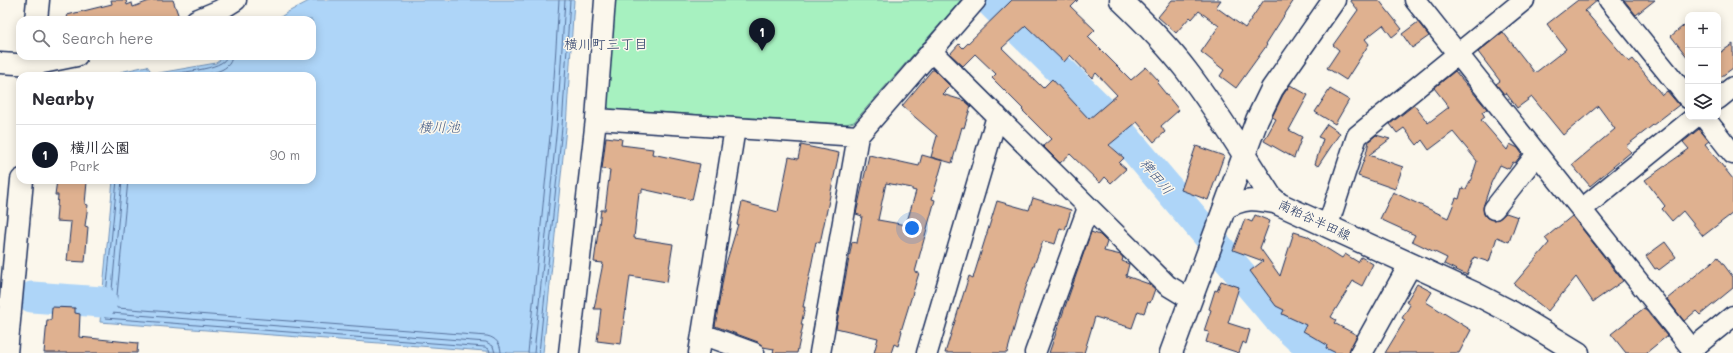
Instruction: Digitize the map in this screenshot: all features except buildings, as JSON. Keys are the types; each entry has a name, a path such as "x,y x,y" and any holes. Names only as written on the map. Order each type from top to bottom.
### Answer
{"street":[{"path":"36,16 38,0"},
{"path":"569,353 596,119 605,0"},
{"name":"南粕谷半田線","path":"1122,0 1152,30 1186,70 1271,197 1279,204 1328,225 1410,265 1476,294 1511,312 1568,350"},
{"path":"1170,353 1257,120 1272,89 1334,0"},
{"path":"1415,0 1582,209 1692,351 1733,316"},
{"path":"1328,225 1357,136 1524,0"},
{"path":"1609,0 1685,94"},
{"path":"820,353 858,136 975,1"},
{"path":"203,16 224,3"},
{"path":"931,52 1167,285 1190,299"},
{"path":"0,63 32,66 59,60"},
{"path":"1721,97 1733,87"},
{"path":"927,353 997,116"},
{"path":"596,119 858,136"},
{"path":"1582,209 1691,120"},
{"path":"1706,120 1733,154"},
{"path":"735,128 700,344 754,353"},
{"path":"1494,209 1537,154"},
{"path":"6,353 22,184"},
{"path":"1220,218 1236,202 1249,199 1279,204"},
{"path":"1035,353 1088,208"},
{"path":"1361,353 1410,265"}],"green space":[{"path":"611,0 961,0 854,122 846,124 610,109 603,102"}],"water":[{"name":"横川池","path":"311,0 574,0 566,127 543,353 512,353 100,322 113,184 316,184 316,72 164,72 216,63 220,60 316,60 316,16 282,16"},
{"name":"横川池","path":"147,66 152,72 120,72"}],"waterway":[{"name":"稗田川","path":"989,0 1105,114 1278,318 1297,336 1323,353"},
{"path":"32,297 102,302"}],"place":[{"name":"横川公園","path":"762,51"}],"district":[{"name":"横川町三丁目","path":"606,43"}]}
